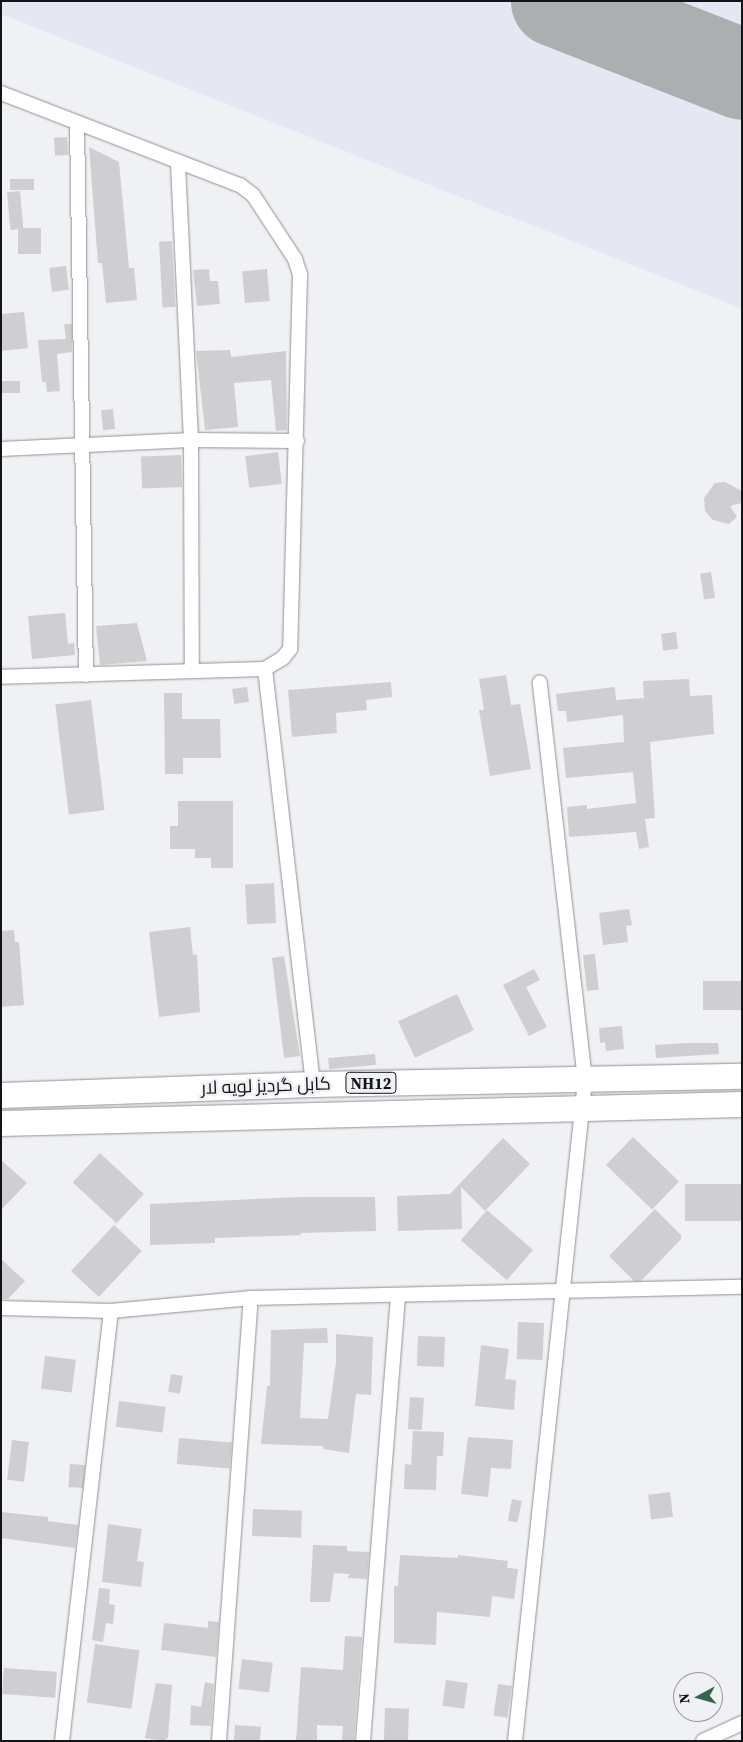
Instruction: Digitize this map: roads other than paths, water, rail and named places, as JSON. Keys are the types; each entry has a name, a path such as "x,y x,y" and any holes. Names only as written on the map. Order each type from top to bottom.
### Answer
{"highway":[{"name":"کابل گردیز لویه لار","path":"1,1095 313,1084 742,1076"},
{"name":"کابل گردیز لویه لار","path":"1,1123 742,1104"}],"street":[{"path":"1,93 178,164 240,186 254,195 298,266 300,274 290,649 283,658 265,670 1,677"},
{"path":"77,123 84,445 86,675"},
{"path":"178,164 190,440 192,671"},
{"path":"1,449 190,440 297,440"},
{"path":"265,670 313,1084"},
{"path":"515,1741 585,1080 540,683"},
{"path":"1,1308 111,1311 251,1298 742,1287"},
{"path":"363,1741 398,1295"},
{"path":"219,1741 251,1298"},
{"path":"62,1741 111,1311"},
{"path":"703,1741 742,1723"}]}
